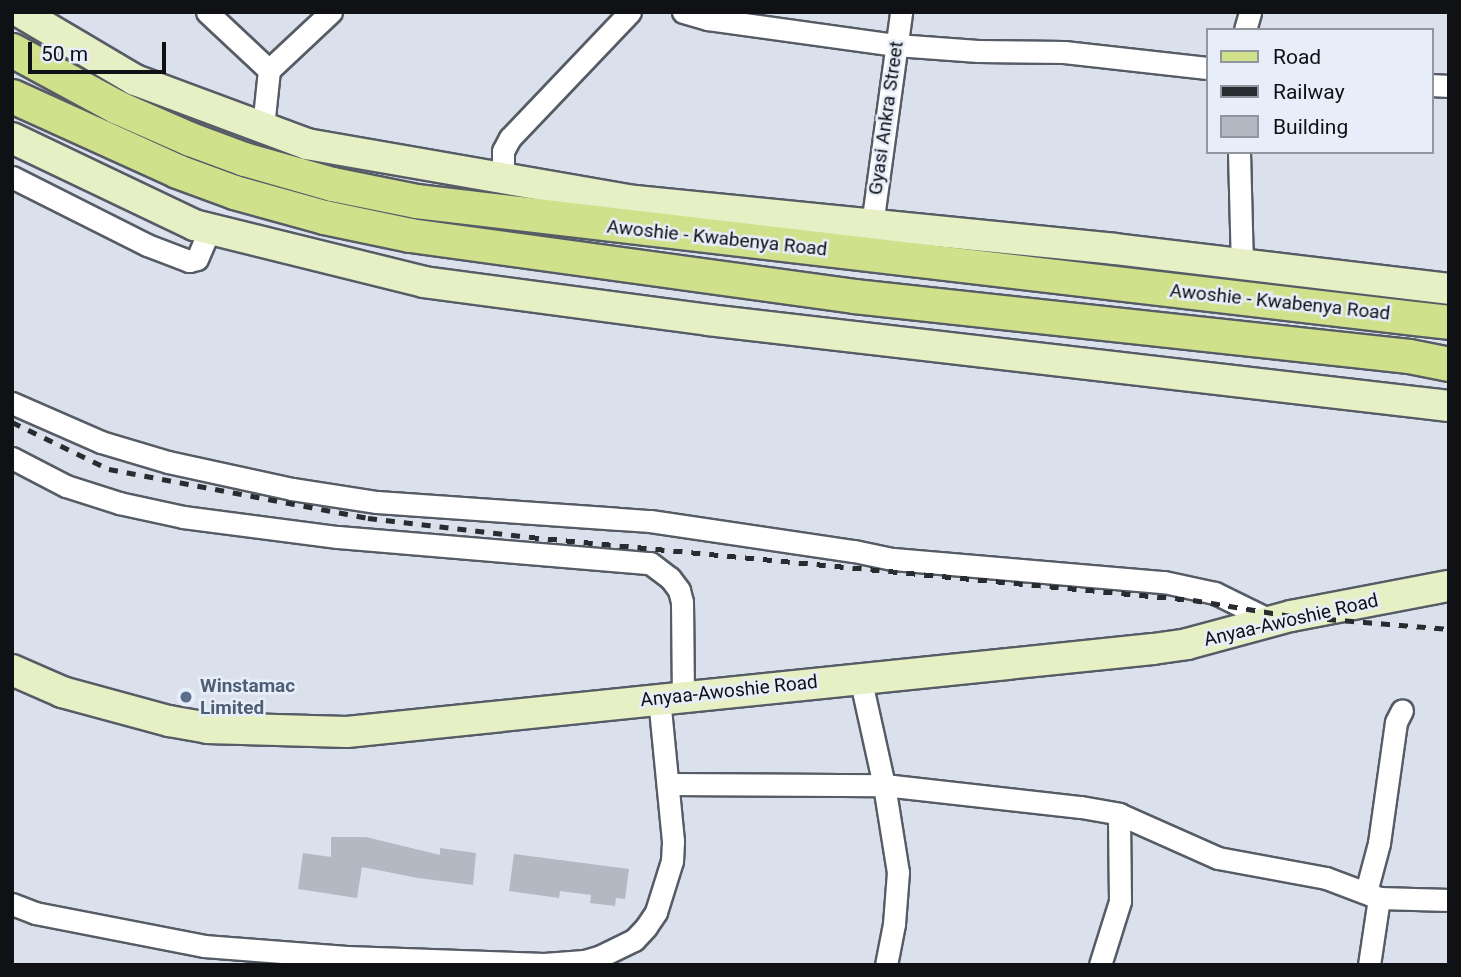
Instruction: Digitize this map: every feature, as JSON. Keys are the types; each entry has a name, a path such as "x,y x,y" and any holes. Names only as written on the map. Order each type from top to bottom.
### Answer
{"main road":[{"name":"Awoshie - Kwabenya Road","path":"12,50 117,107 190,139 244,159 332,184 416,201 513,215 868,240 1449,322"},
{"name":"Awoshie - Kwabenya Road","path":"12,96 177,171 234,192 324,218 410,235 854,296 1409,356 1449,364"},
{"path":"854,296 846,286 846,268 868,240"},
{"path":"1409,356 1449,384"}],"street":[{"path":"20,12 135,80 307,144 868,240 1242,264 1449,289"},
{"path":"206,12 269,70"},
{"path":"263,127 269,70 331,12"},
{"path":"503,178 503,151 518,128 629,12"},
{"path":"682,12 708,19 896,45 1064,52 1206,68"},
{"name":"Gyasi Ankra Street","path":"868,240 901,12"},
{"path":"12,138 194,225 424,282 708,320 1449,405"},
{"path":"1240,154 1242,264"},
{"path":"12,177 147,245 189,261 197,259 210,229"},
{"path":"12,403 112,445 168,462 292,489 377,502 503,508 650,521 893,559 1164,582 1215,593 1272,621"},
{"path":"12,458 66,485 119,503 183,517 338,537 650,563 670,578 682,603 671,697 668,785 673,861 651,919 634,940 601,956 583,961 544,965 347,957 204,946 35,913 12,904"},
{"name":"Anyaa-Awoshie Road","path":"12,670 62,692 108,706 208,727 347,732 860,677 1153,649 1187,644 1272,621 1449,586"},
{"path":"1409,595 1449,600"},
{"path":"860,677 884,785 898,872 894,924 886,965"},
{"path":"1369,965 1377,852 1396,722 1402,710"},
{"path":"668,785 884,785 1081,807 1119,814 1201,853 1326,878 1372,895 1449,900"},
{"path":"1100,965 1120,901 1119,814"}],"building":[{"path":"331,837 366,837 440,855 440,848 476,853 473,885 362,867 357,898 298,889 303,853 331,857"},
{"path":"514,854 629,869 625,899 616,898 615,906 590,903 591,895 560,891 559,898 509,891"}],"railway":[{"path":"12,422 109,469 368,518 530,537 1193,600 1291,616 1449,629"}],"place":[{"name":"Winstamac Limited","path":"186,697"}]}
